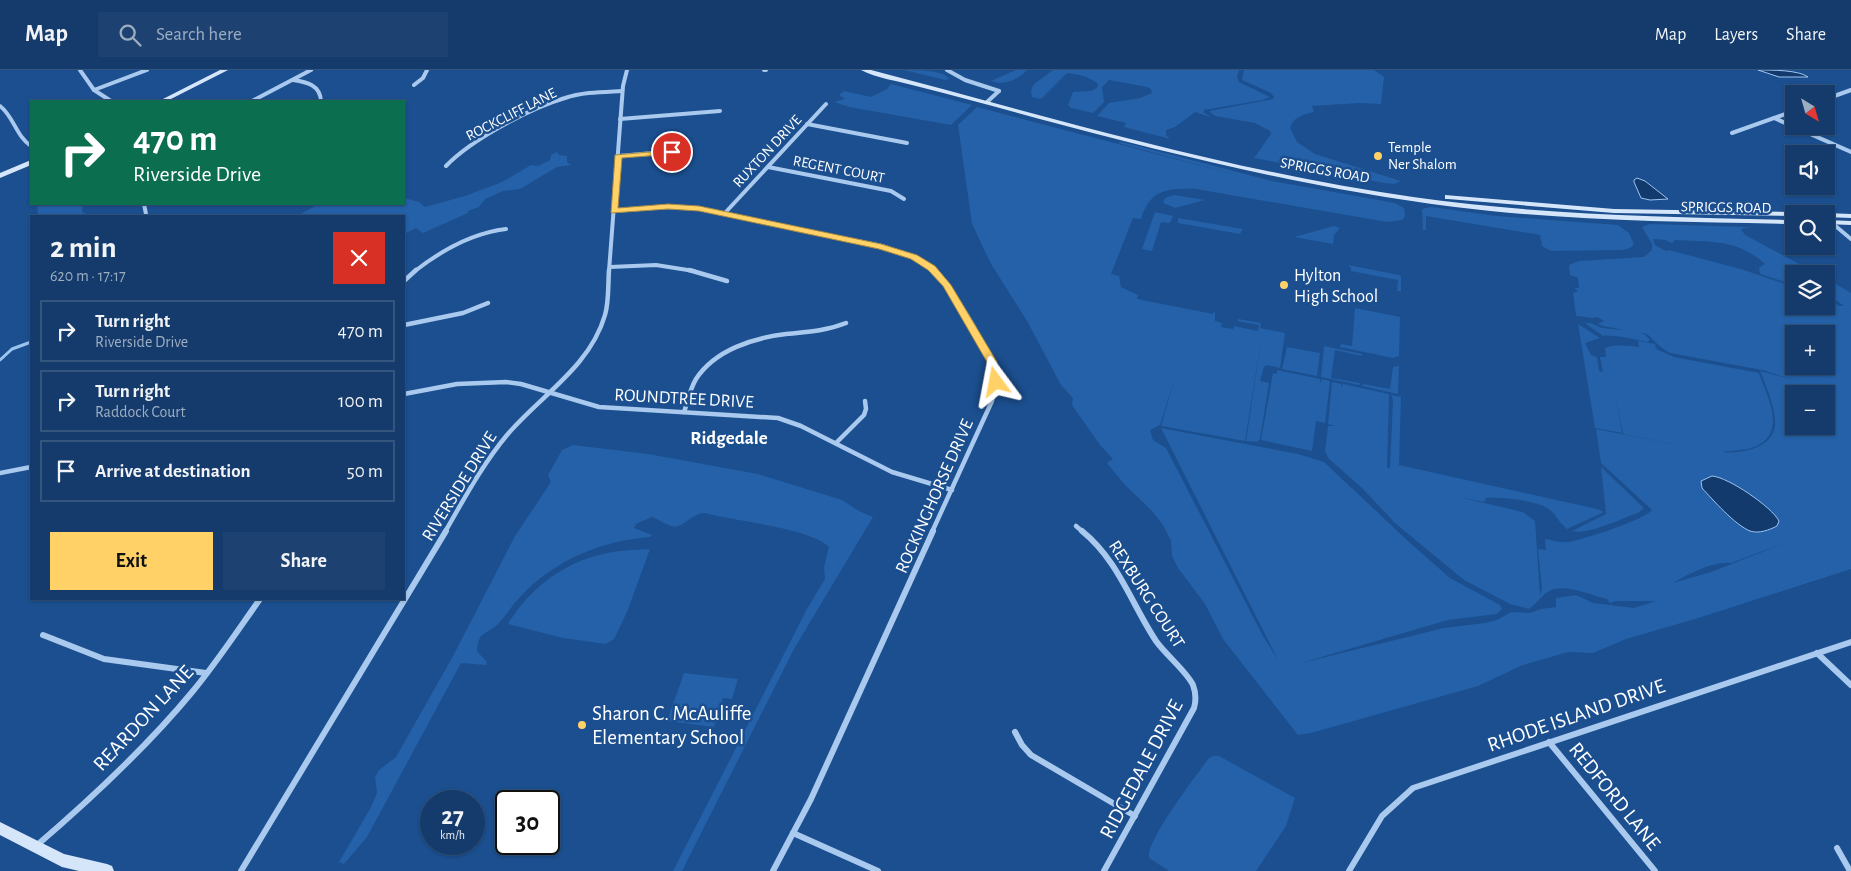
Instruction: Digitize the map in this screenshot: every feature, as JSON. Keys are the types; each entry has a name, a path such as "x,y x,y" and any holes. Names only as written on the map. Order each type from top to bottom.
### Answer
{"main road":[{"path":"164,100 226,70"},
{"name":"SPRIGGS ROAD","path":"864,70 1240,161 1324,178 1430,195 1601,210 1785,214"},
{"name":"SPRIGGS ROAD","path":"887,70 989,100 1245,168 1328,186 1480,208 1574,216 1785,222"},
{"path":"0,176 30,162"},
{"path":"1835,215 1851,216"},
{"path":"1835,222 1851,223"},
{"path":"0,828 62,860 107,871"}],"street":[{"path":"80,70 94,90 109,100"},
{"path":"94,90 148,70"},
{"path":"254,100 311,70"},
{"path":"414,85 423,78 427,70"},
{"name":"RIVERSIDE DRIVE","path":"405,597 480,472 502,441 585,355 600,333 606,313 622,91 627,70"},
{"path":"947,70 965,80 999,91 989,100"},
{"path":"293,80 314,86 320,94 321,100"},
{"path":"1835,96 1851,90"},
{"name":"ROCKCLIFF LANE","path":"446,166 457,154 542,107 580,95 622,91"},
{"name":"RUXTON DRIVE","path":"724,214 826,104"},
{"path":"0,106 10,114 19,138 30,145"},
{"path":"620,119 720,111"},
{"path":"1732,133 1785,114"},
{"path":"1774,118 1851,152"},
{"path":"807,124 907,143"},
{"path":"618,156 665,152 681,156"},
{"name":"REGENT COURT","path":"768,167 891,191 904,199"},
{"path":"144,205 146,214"},
{"name":"ROCKINGHORSE DRIVE","path":"614,211 679,207 724,214 896,251 922,262 939,275 986,351 996,374 992,401 952,490 811,800 772,871"},
{"path":"1835,227 1851,239"},
{"path":"405,280 424,262 447,249 487,232 506,229"},
{"path":"610,267 646,264 674,266 727,281"},
{"path":"405,325 463,313 488,303"},
{"path":"684,412 691,388 696,379 709,364 723,354 762,338 825,331 846,323"},
{"name":"ROUNDTREE DRIVE","path":"405,394 457,384 490,381 513,383 599,407 778,418 801,426 892,472 952,490"},
{"path":"836,443 864,415 866,409 865,402"},
{"path":"0,473 30,467"},
{"name":"REXBURG COURT","path":"1076,526 1103,550 1157,642 1190,680"},
{"name":"REARDON LANE","path":"35,847 78,810 142,748 206,674 259,600"},
{"name":"RIVERSIDE DRIVE","path":"241,871 403,600"},
{"path":"43,635 104,659 206,674"},
{"name":"RHODE ISLAND DRIVE","path":"1349,871 1373,827 1384,812 1397,799 1413,788 1851,642"},
{"path":"1816,653 1851,685"},
{"name":"RIDGEDALE DRIVE","path":"1104,871 1194,708 1196,694 1190,680"},
{"path":"1015,732 1022,746 1038,759 1135,816"},
{"name":"REDFORD LANE","path":"1549,742 1655,871"},
{"path":"794,833 878,871"},
{"path":"1837,848 1850,871"}],"shaded area":[{"path":"904,70 936,72 949,79 945,80"},
{"path":"1016,70 1027,70 1019,77 1010,81 1001,83 991,81"},
{"path":"1053,70 1239,70 1237,77 1239,82 1270,97 1263,100 1204,110 1204,113 1213,118 1195,112 1175,127 1166,130 1166,135 1170,139 1124,127 1126,123 1097,116 1109,103 1140,98 1152,93 1151,89 1147,87 1109,80 1102,87 1104,102 1093,113 1071,108 1068,105 1073,92 1091,91 1097,88 1098,84 1079,75 1067,73 1041,99 1032,97 1031,90 1034,84"},
{"path":"1244,70 1374,70 1384,77 1381,104 1359,103 1312,106 1314,112 1297,118 1290,128 1297,142 1315,154 1401,181 1394,184 1384,183 1254,158 1271,134 1270,131 1255,123 1215,116 1209,111 1273,99 1274,97 1271,93 1242,80"},
{"path":"1758,70 1778,70 1808,77 1779,77"},
{"path":"891,84 972,105 951,125 849,107 834,102 845,99 839,95 844,91 871,97 887,89"},
{"name":"Hylton High School","path":"977,107 1244,177 1118,143 1122,142 1272,181 1395,203 1404,208 1405,216 1402,220 1387,222 1196,189 1169,190 1161,192 1149,202 1141,219 1133,218 1111,274 1119,276 1121,287 1138,295 1137,299 1213,314 1215,310 1215,321 1222,323 1221,327 1233,329 1234,326 1258,331 1259,325 1237,321 1238,319 1261,323 1260,328 1285,333 1280,368 1267,365 1264,367 1260,381 1269,383 1260,439 1257,442 1246,441 1261,341 1245,441 1161,426 1175,378 1160,425 1150,430 1153,440 1166,448 1263,636 1278,660 1161,428 1298,454 1324,462 1450,578 1500,605 1502,609 1497,614 1448,620 1301,663 1444,628 1485,623 1497,620 1511,612 1530,613 1556,607 1556,598 1576,595 1593,603 1634,608 1656,601 1616,601 1610,603 1607,599 1584,592 1560,588 1546,593 1529,609 1510,604 1464,580 1395,523 1362,488 1329,459 1325,451 1328,426 1335,426 1328,424 1332,382 1341,384 1341,387 1343,384 1389,394 1387,468 1390,468 1393,400 1391,395 1401,397 1399,465 1604,512 1567,529 1550,510 1542,505 1517,500 1486,498 1484,502 1458,497 1523,512 1535,521 1540,595 1542,589 1538,549 1546,550 1545,539 1568,542 1599,534 1626,524 1652,510 1601,463 1596,429 1702,450 1623,434 1616,398 1622,433 1595,428 1578,324 1600,338 1585,343 1591,355 1597,357 1599,371 1603,372 1600,357 1606,357 1605,348 1618,346 1639,347 1638,341 1655,344 1656,349 1674,357 1759,373 1770,402 1773,422 1771,432 1766,440 1753,448 1722,452 1749,450 1765,443 1771,437 1775,420 1771,401 1760,371 1798,381 1762,370 1670,353 1647,334 1603,326 1598,324 1604,321 1597,317 1576,316 1573,293 1578,291 1574,288 1579,288 1578,278 1570,275 1569,265 1579,261 1644,257 1652,250 1652,244 1642,227 1650,224 1751,227 1741,229 1745,235 1801,265 1785,265 1785,282 1760,274 1759,268 1765,264 1755,256 1734,246 1700,241 1675,240 1672,243 1653,239 1655,245 1666,251 1669,250 1744,270 1785,284 1785,315 1835,315 1835,304 1844,306 1835,299 1835,283 1851,293 1851,569 1626,639 1593,653 1568,652 1523,665 1478,686 1298,735 1223,639 1205,604 1178,568 1172,556 1171,541 1163,525 1107,463 1113,459 1100,445 1072,405 1073,398 1061,385 1027,321 991,264 972,224 958,125","holes":["1785,543 1711,572 1673,583 1709,566 1731,563"]},
{"path":"557,152 559,155 567,156 567,162 571,165 557,167 520,189 503,191 485,199 479,207 423,233 416,228 405,234 405,215 299,215 317,205 405,205 405,198 419,202 425,207 465,196 502,182 531,165 538,166 550,160 551,155"},
{"path":"1637,178 1645,181 1668,199 1650,200 1641,198 1634,182"},
{"path":"1174,195 1205,200 1175,208 1163,203 1165,198"},
{"path":"37,205 83,205 82,212 90,215 38,215"},
{"path":"1431,207 1497,216 1618,225 1629,233 1634,244 1630,248 1622,250 1551,251 1542,246 1540,235 1426,216 1426,230 1423,230 1422,209"},
{"path":"1155,212 1173,216 1170,223 1161,222 1152,251 1142,249"},
{"path":"1178,218 1243,229 1240,234 1178,223"},
{"path":"1334,226 1340,228 1334,235 1333,244 1294,237"},
{"path":"1348,265 1399,275 1401,277 1401,291 1397,291 1398,280 1351,271"},
{"path":"1355,308 1400,317 1399,356 1393,358 1340,347 1341,344 1352,346"},
{"path":"1585,323 1603,328 1635,331 1650,340 1647,342 1618,336 1603,336"},
{"path":"1324,346 1362,354 1362,356 1335,350 1331,378 1360,383 1359,385 1321,377"},
{"path":"1287,347 1320,353 1317,376 1282,369"},
{"path":"1399,366 1398,394 1362,386 1363,384 1390,389 1393,367"},
{"path":"1277,370 1320,379 1320,383 1322,379 1330,381 1325,423 1316,421 1312,451 1261,440 1273,373 1277,374"},
{"path":"573,445 648,454 758,474 842,500 873,517 794,649 682,871 673,871 807,609 825,579 824,567 829,547 820,540 789,530 705,513 695,516 675,527 652,517 636,524 634,528 652,535 650,537 614,543 580,554 534,583 518,599 499,623 479,639 477,651 487,662 486,665 461,663 367,837 344,864 339,862 370,809 377,793 375,777 379,770 396,757 453,656 515,536 551,482 548,475 562,450"},
{"path":"1601,467 1644,508 1638,513 1605,526 1586,531 1572,531 1606,514"},
{"path":"1712,476 1728,481 1759,501 1775,515 1779,521 1777,526 1760,532 1744,528 1725,512 1702,488 1701,481"},
{"path":"650,549 627,612 614,639 606,644 563,638 508,624 537,589 561,571 589,558 609,553"},
{"path":"684,673 738,679 732,699 723,698 714,727 667,721"},
{"path":"1219,756 1295,798 1286,826 1256,871 1169,871 1149,858 1150,849 1155,837 1173,808 1209,758"}],"waterway":[{"path":"0,360 12,349 30,342"}],"place":[{"name":"Temple Ner Shalom","path":"1378,156"},
{"name":"Hylton High School","path":"1284,285"},
{"name":"Sharon C. McAuliffe Elementary School","path":"582,725"}],"district":[{"name":"Ridgedale","path":"729,437"}],"route":[{"path":"672,152 618,156 614,211 660,207 699,209 859,242 914,257 931,268 947,285 992,362 996,374 996,382"}]}
